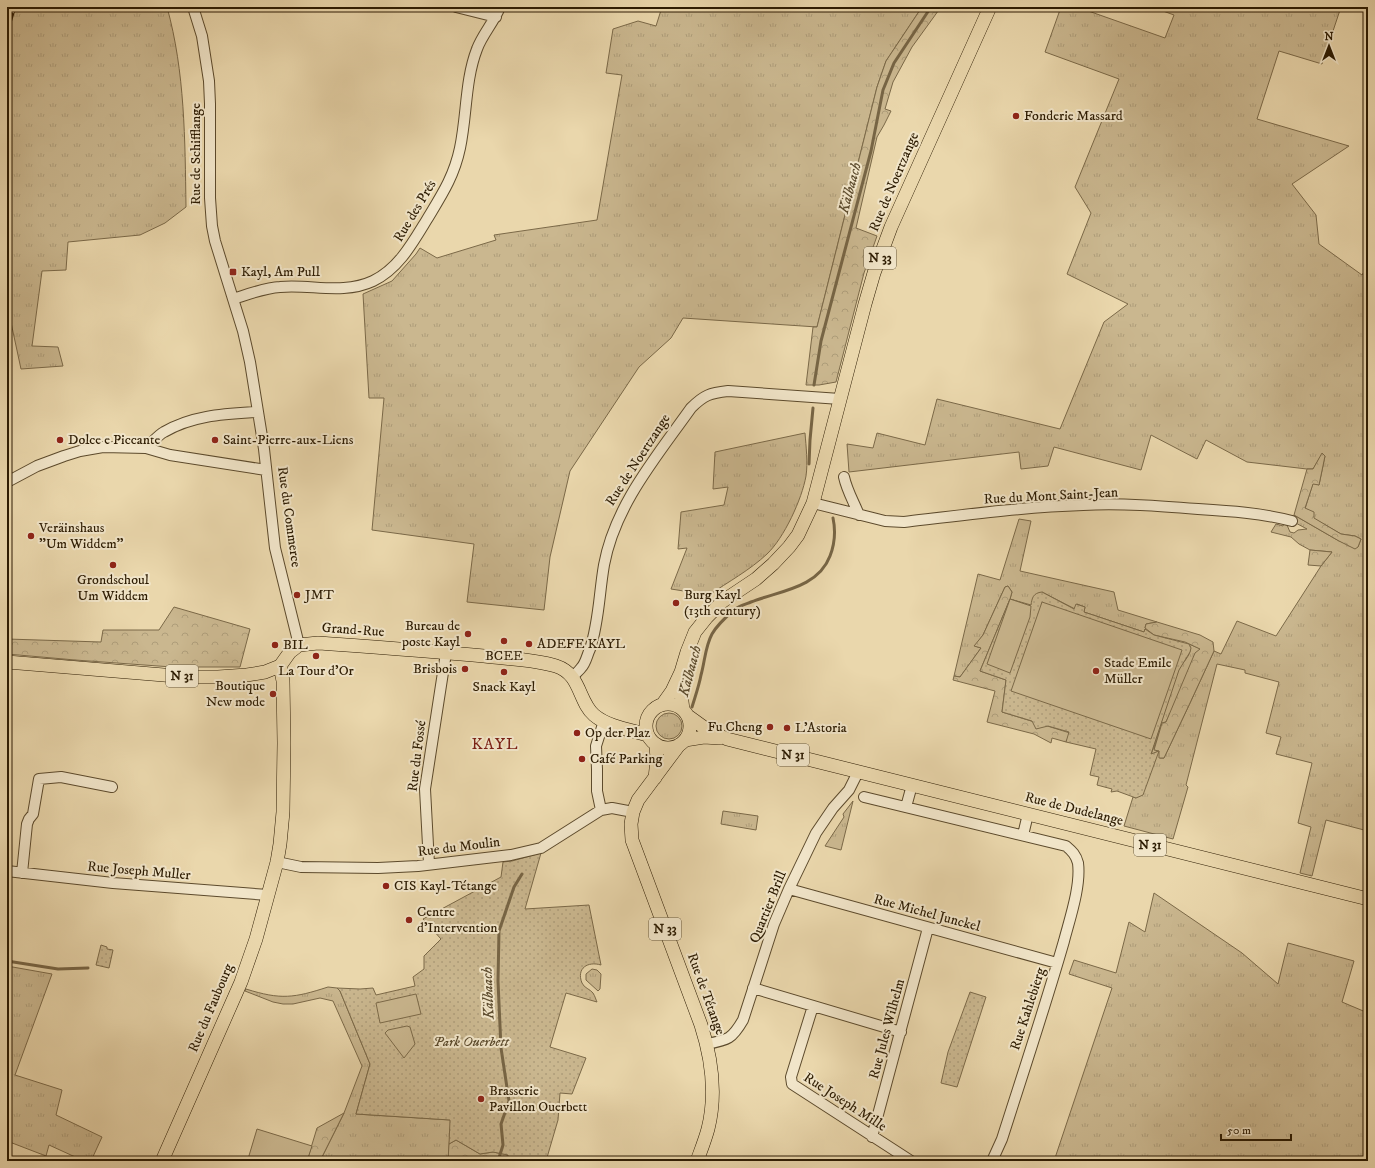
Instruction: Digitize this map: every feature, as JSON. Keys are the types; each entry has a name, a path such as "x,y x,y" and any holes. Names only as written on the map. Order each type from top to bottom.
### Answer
{"main road":[{"name":"Rue de Noertzange","path":"681,672 695,632 723,601 756,579 789,547 798,534 813,503 871,286 891,227 990,7"},
{"name":"Grand-Rue","path":"298,645 318,643 531,661 557,666 572,676"},
{"path":"277,862 280,844 284,791 283,681 280,666 290,652 298,645"},
{"name":"N 31","path":"7,662 188,677 247,675 265,672 280,666"},
{"name":"N 33","path":"662,705 672,691 681,672"},
{"name":"N 33","path":"681,672 681,693 685,713"},
{"path":"572,676 587,707 594,714 604,721 617,726 652,739 663,747 671,748 682,742 689,732 690,724 685,713 677,706 670,704 662,705 649,715 634,722 617,726"},
{"name":"Rue de Dudelange","path":"685,713 706,729 727,738 1368,900"},
{"path":"649,715 646,728 652,739 657,760 655,778"},
{"name":"Rue de Dudelange","path":"682,742 704,737 727,738"},
{"name":"N 33","path":"655,778 667,762 671,753 682,742"},
{"name":"Rue de Tétange","path":"655,778 638,800 633,812 631,824 632,840 707,1044 712,1072 712,1102 708,1128 697,1161"},
{"name":"Rue du Faubourg","path":"162,1161 241,982 256,939 277,862"}],"street":[{"name":"Rue de Schifflange","path":"193,7 202,36 209,81 210,198 212,226 216,247 233,299"},
{"path":"456,7 496,17"},
{"name":"Rue des Prés","path":"233,299 253,292 279,287 302,286 335,289 355,287 373,281 393,268 410,249 446,188 455,167 460,147 472,67 477,48 496,17 500,7"},
{"name":"Rue du Commerce","path":"233,299 246,347 264,448 275,548 298,645"},
{"name":"Rue de Noertzange","path":"572,676 581,669 586,660 594,636 599,610 604,566 617,523 627,500 691,408 702,397 714,392 728,391 840,399"},
{"path":"146,448 163,432 192,419 225,414 257,412"},
{"path":"7,482 37,466 64,456 80,451 103,447 146,448 170,455 266,470"},
{"path":"844,477 846,489 854,501 859,515"},
{"name":"Rue du Mont Saint-Jean","path":"813,503 885,521 904,522 1045,507 1084,505 1165,506 1245,513 1292,521"},
{"name":"Rue du Fossé","path":"429,864 426,789 446,653"},
{"path":"604,721 596,746 598,769 597,791 601,810 612,808 633,812"},
{"name":"Quartier Brill","path":"707,1044 724,1041 735,1033 743,1020 774,924 789,889 816,833 849,790 858,772"},
{"path":"22,873 27,824 29,819 34,814 39,779 61,777 112,787"},
{"path":"906,807 912,785"},
{"path":"864,797 1023,835 1028,814"},
{"name":"Rue du Moulin","path":"277,862 301,867 378,868 511,855 541,848 601,810"},
{"name":"Rue Kahlebierg","path":"992,1161 1002,1139 1058,963 1074,902 1078,874 1078,862 1074,853 1066,846 1023,835"},
{"name":"Rue Joseph Muller","path":"7,871 113,883 268,895"},
{"name":"Rue Michel Junckel","path":"789,889 1058,963"},
{"name":"Rue Jules Wilhelm","path":"872,1136 928,928"},
{"path":"753,988 901,1032"},
{"name":"Rue Joseph Mille","path":"813,1006 791,1077 792,1084 911,1161"}],"green space":[{"path":"7,7 167,7 173,32 181,81 186,207 165,223 140,235 68,242 66,270 42,271 32,346 58,347 63,366 21,369 7,304"},
{"path":"662,7 922,7 886,61 877,87 817,327 683,318 671,338 639,367 570,471 550,557 544,610 467,602 474,544 372,530 384,398 369,398 363,294 392,281 420,248 437,258 496,240 494,235 597,220 622,75 606,73 613,29 638,21 656,26"},
{"path":"922,7 941,7 912,47 893,82 885,109 891,111 877,137 856,228 877,236 864,273 836,382 819,385 806,385 813,327 817,327 877,87 886,61"},
{"path":"1061,7 1077,7 1165,38 1174,15 1152,7 1341,7 1322,64 1279,51 1257,119 1349,146 1292,184 1316,215 1319,244 1362,275 1368,265 1368,824 1364,830 1326,820 1312,876 1300,873 1311,827 1298,823 1312,763 1276,754 1281,737 1266,733 1279,682 1245,673 1245,670 1217,664 1186,785 1188,787 1173,839 1124,826 1133,797 1136,798 1158,751 1151,755 1178,671 1189,655 1189,644 1201,649 1166,722 1162,723 1154,749 1159,751 1160,758 1164,758 1214,651 1221,654 1237,621 1276,636 1321,566 1332,552 1310,550 1299,544 1291,537 1271,532 1276,524 1283,526 1284,523 1287,525 1290,532 1294,533 1298,530 1307,529 1292,521 1294,515 1339,541 1358,547 1361,539 1355,536 1341,534 1313,518 1305,509 1313,483 1319,485 1325,456 1322,454 1313,469 1247,462 1206,440 1197,459 1151,435 1141,470 1054,447 1048,466 1021,469 1019,452 849,472 847,444 873,448 877,433 925,445 937,399 1060,429 1104,322 1128,304 1067,274 1091,213 1075,187 1119,79 1045,52"},
{"path":"805,433 807,466 801,496 786,528 767,554 739,576 709,595 671,589 687,548 678,549 681,512 724,505 728,487 713,489 715,452"},
{"path":"1322,453 1325,456 1319,485 1313,484 1305,508 1314,512 1314,518 1341,534 1355,536 1361,539 1358,547 1355,549 1294,515 1307,469 1313,469"},
{"path":"1019,519 1031,521 1020,571 1114,592 1118,610 1157,622 1146,624 1145,628 1147,629 1145,629 1144,632 1084,612 1085,607 1077,604 1075,609 1042,592 1031,606 1010,599 1012,592 1008,586 1005,587 983,635 975,646 981,648 960,677 954,676 978,574 1000,580"},
{"path":"1310,550 1332,552 1321,566 1308,565"},
{"path":"1008,586 1012,592 1010,599 980,671 1006,680 1002,712 1070,733 1066,742 1052,738 1051,743 1034,734 987,722 995,691 953,680 954,676 960,677 981,648 974,646 983,635 1005,587"},
{"path":"1042,592 1074,609 1076,604 1085,607 1084,612 1144,632 1145,629 1154,635 1189,644 1191,648 1179,670 1151,754 1159,751 1143,795 1136,798 1117,791 1111,792 1112,789 1097,785 1099,777 1090,775 1096,749 1066,742 1069,732 1048,726 1036,729 1032,721 1002,712 1006,680 980,671 1010,599 1031,605 1034,596 1037,593"},
{"path":"1010,599 1031,606 1030,617 1010,673 987,664"},
{"name":"Stade Emile Müller","path":"1042,602 1182,650 1151,739 1011,691"},
{"path":"174,607 250,629 240,667 172,667 7,654 7,639 101,642 103,630 159,630"},
{"path":"1157,622 1200,635 1213,642 1214,651 1164,758 1159,758 1159,751 1154,750 1162,723 1166,722 1195,653 1200,649 1185,642 1154,635 1145,628 1146,624"},
{"path":"669,713 678,717 682,726 678,735 669,739 660,735 656,726 660,717"},
{"path":"853,801 841,850 825,846 844,817 843,814"},
{"path":"723,811 758,816 756,830 721,824"},
{"name":"Park Ouerbett","path":"541,853 525,909 589,905 601,965 588,965 584,967 581,973 583,985 593,993 597,1002 566,993 550,1047 586,1058 572,1094 560,1093 558,1120 546,1161 508,1161 508,1155 493,1152 480,1154 456,1140 449,1144 450,1120 356,1114 370,1064 340,991 337,988 373,988 376,995 415,986 413,977 424,969 424,956 441,939 423,919 501,877 503,862"},
{"path":"1154,893 1242,953 1278,984 1288,943 1354,961 1342,1002 1368,1013 1368,1160 1054,1161 1112,988 1069,974 1074,960 1116,973 1129,922 1145,932"},
{"path":"101,945 107,947 107,949 113,950 109,968 96,965"},
{"path":"7,966 52,974 15,1075 62,1090 56,1115 102,1137 91,1161 84,1161 49,1145 46,1156 7,1141"},
{"path":"592,969 597,970 601,974 600,989 598,991 586,980 586,974"},
{"path":"328,987 337,988 340,991 370,1064 356,1114 451,1120 448,1161 320,1161 344,1113 362,1066 333,1001 320,998 293,1004 283,1004 273,1002 245,991 246,989 269,995 287,996 306,994"},
{"path":"970,992 986,997 957,1087 941,1083 948,1052"},
{"path":"416,994 421,1014 380,1023 376,1003"},
{"path":"407,1026 410,1027 415,1044 404,1058 385,1033 388,1030"},
{"path":"344,1113 320,1161 307,1161 317,1128"},
{"path":"257,1129 312,1146 307,1161 256,1161 248,1159"},
{"path":"456,1140 480,1154 493,1152 508,1155 508,1161 448,1161 449,1144"}],"waterway":[{"name":"Kälbaach","path":"814,385 821,341 871,151 883,90 894,63 931,7"},
{"name":"Kälbaach","path":"809,464 813,408"},
{"name":"Kälbaach","path":"692,707 708,644 717,627 738,607 796,587 817,575 824,567 832,551 835,533 833,518"},
{"name":"Kälbaach","path":"498,1161 503,1145 501,1124 509,1101 501,1048 498,981 499,931 514,887 522,874"},
{"path":"7,961 58,969 88,968"}],"railway":[{"path":"7,30 14,7"}],"place":[{"name":"Fonderie Massard","path":"1016,116"},
{"name":"Kayl, Am Pull","path":"233,272"},
{"name":"Dolce e Piccante","path":"60,440"},
{"name":"Saint-Pierre-aux-Liens","path":"215,440"},
{"name":"Veräinshaus \"Um Widdem\"","path":"31,536"},
{"name":"Grondschoul Um Widdem","path":"113,565"},
{"name":"JMT","path":"297,595"},
{"name":"Burg Kayl (13th century)","path":"676,603"},
{"name":"Bureau de poste Kayl","path":"468,634"},
{"name":"BCEE","path":"504,641"},
{"name":"ADEFE KAYL","path":"529,644"},
{"name":"BIL","path":"275,645"},
{"name":"La Tour d'Or","path":"316,656"},
{"name":"Brisbois","path":"465,669"},
{"name":"Stade Emile Müller","path":"1096,671"},
{"name":"Snack Kayl","path":"504,672"},
{"name":"Boutique New mode","path":"273,694"},
{"name":"Fu Cheng","path":"770,727"},
{"name":"L'Astoria","path":"787,728"},
{"name":"Op der Plaz","path":"577,733"},
{"name":"Café Parking","path":"582,759"},
{"name":"CIS Kayl-Tétange","path":"386,886"},
{"name":"Centre d'Intervention","path":"409,920"},
{"name":"Brasserie Pavillon Ouerbett","path":"481,1099"}],"district":[{"name":"KAYL","path":"495,744"}]}
